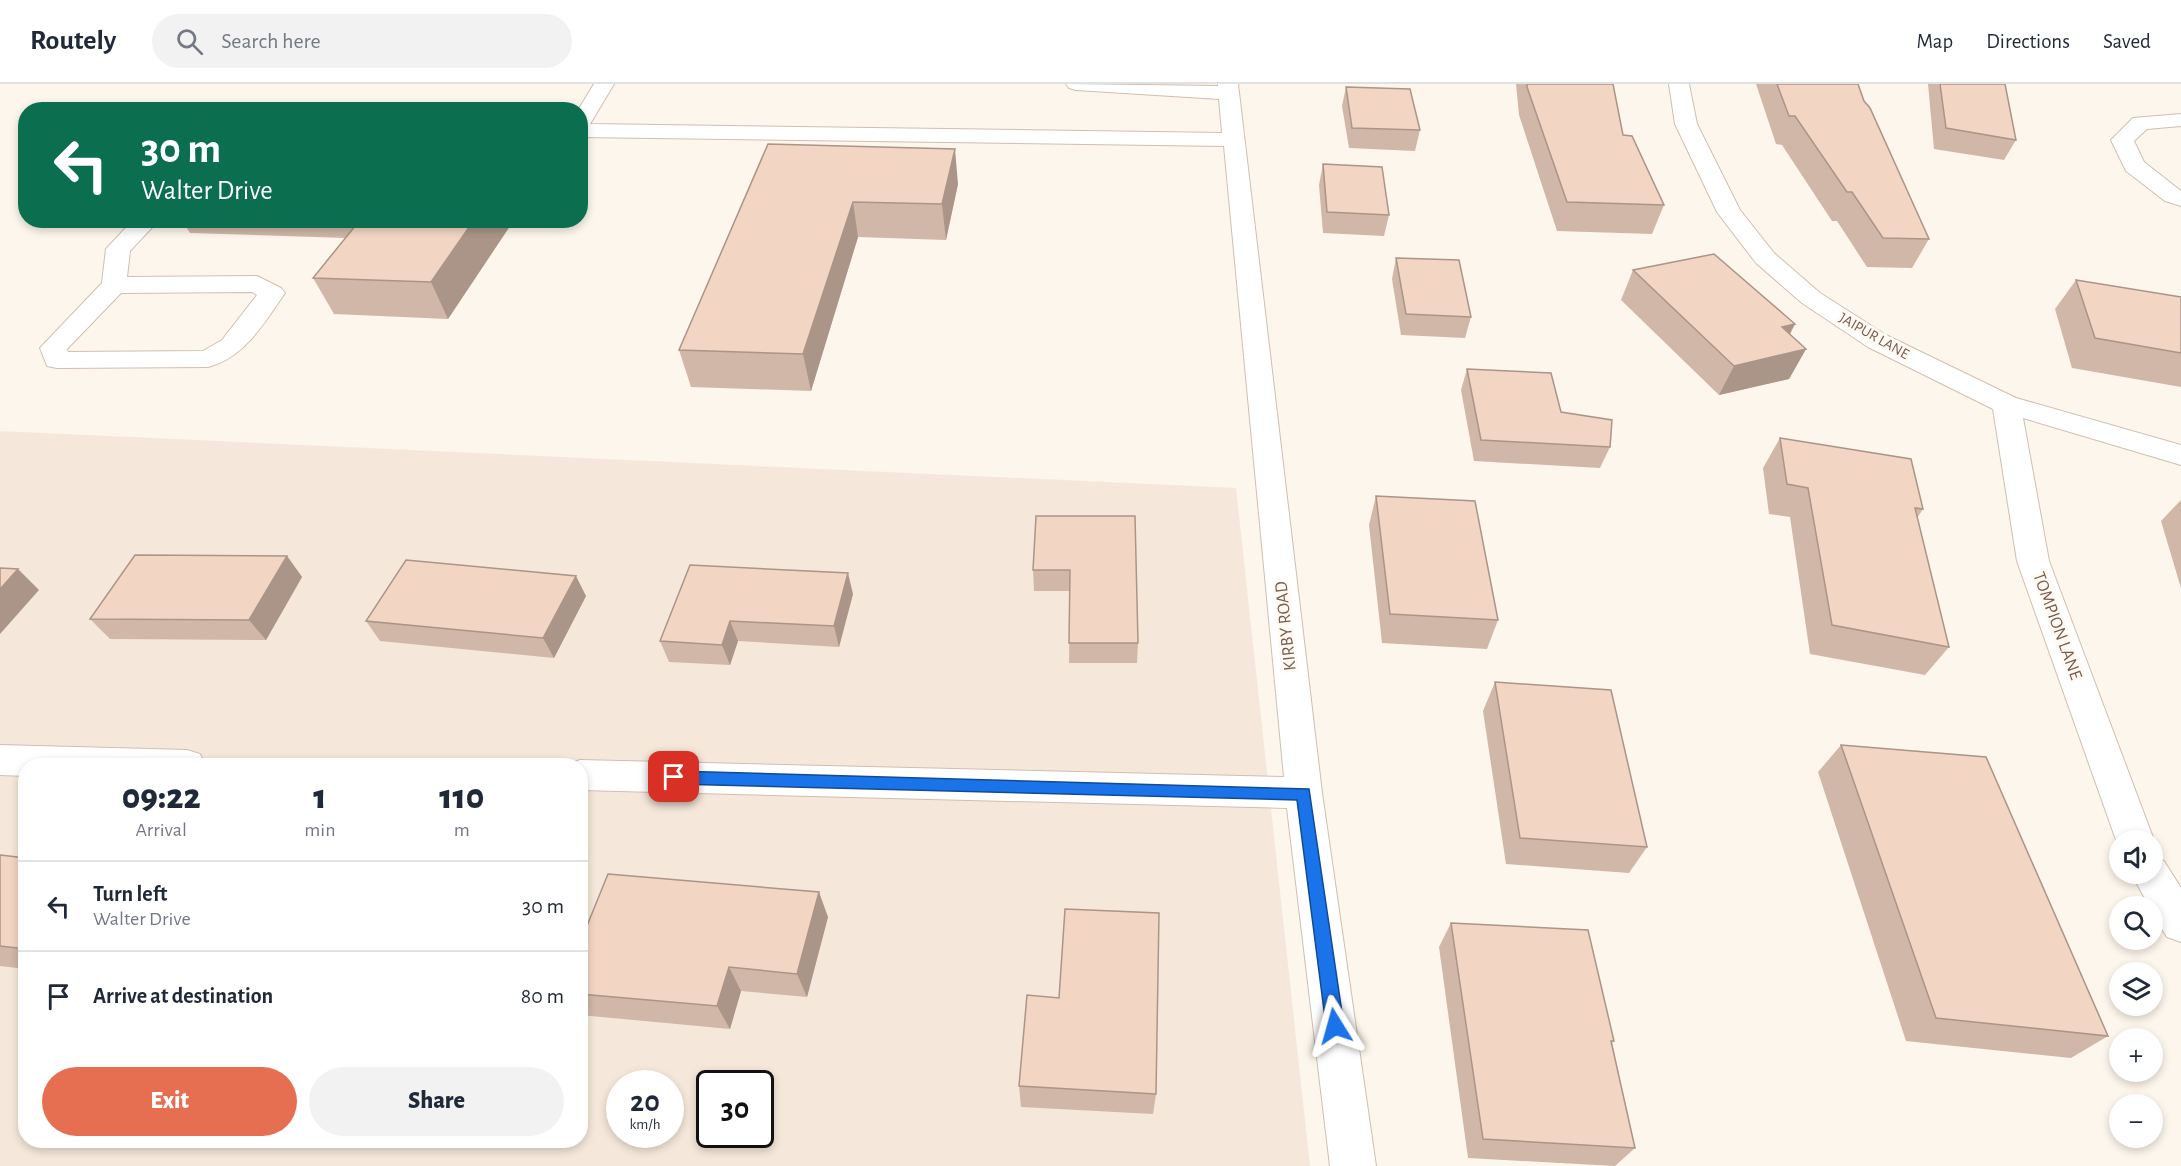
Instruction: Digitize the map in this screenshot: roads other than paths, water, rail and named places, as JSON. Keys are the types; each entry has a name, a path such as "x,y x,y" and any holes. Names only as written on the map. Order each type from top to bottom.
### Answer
{"street":[{"path":"588,110 604,84"},
{"path":"1076,84 1228,89"},
{"name":"JAIPUR LANE","path":"1679,84 1686,124 1729,212 1765,258 1811,298 1877,341 2006,404 2181,455"},
{"name":"KIRBY ROAD","path":"1228,89 1304,793 1353,1166"},
{"path":"2181,120 2141,123 2122,140 2134,166 2173,196 2181,199"},
{"path":"588,130 1234,140"},
{"path":"114,285 257,284 272,293 231,346 208,359 57,360 53,348 114,285 118,249 139,228"},
{"name":"TOMPION LANE","path":"2006,404 2033,561 2131,830"},
{"path":"0,760 18,760"},
{"path":"588,775 1304,793"},
{"path":"2157,884 2181,924"}]}
